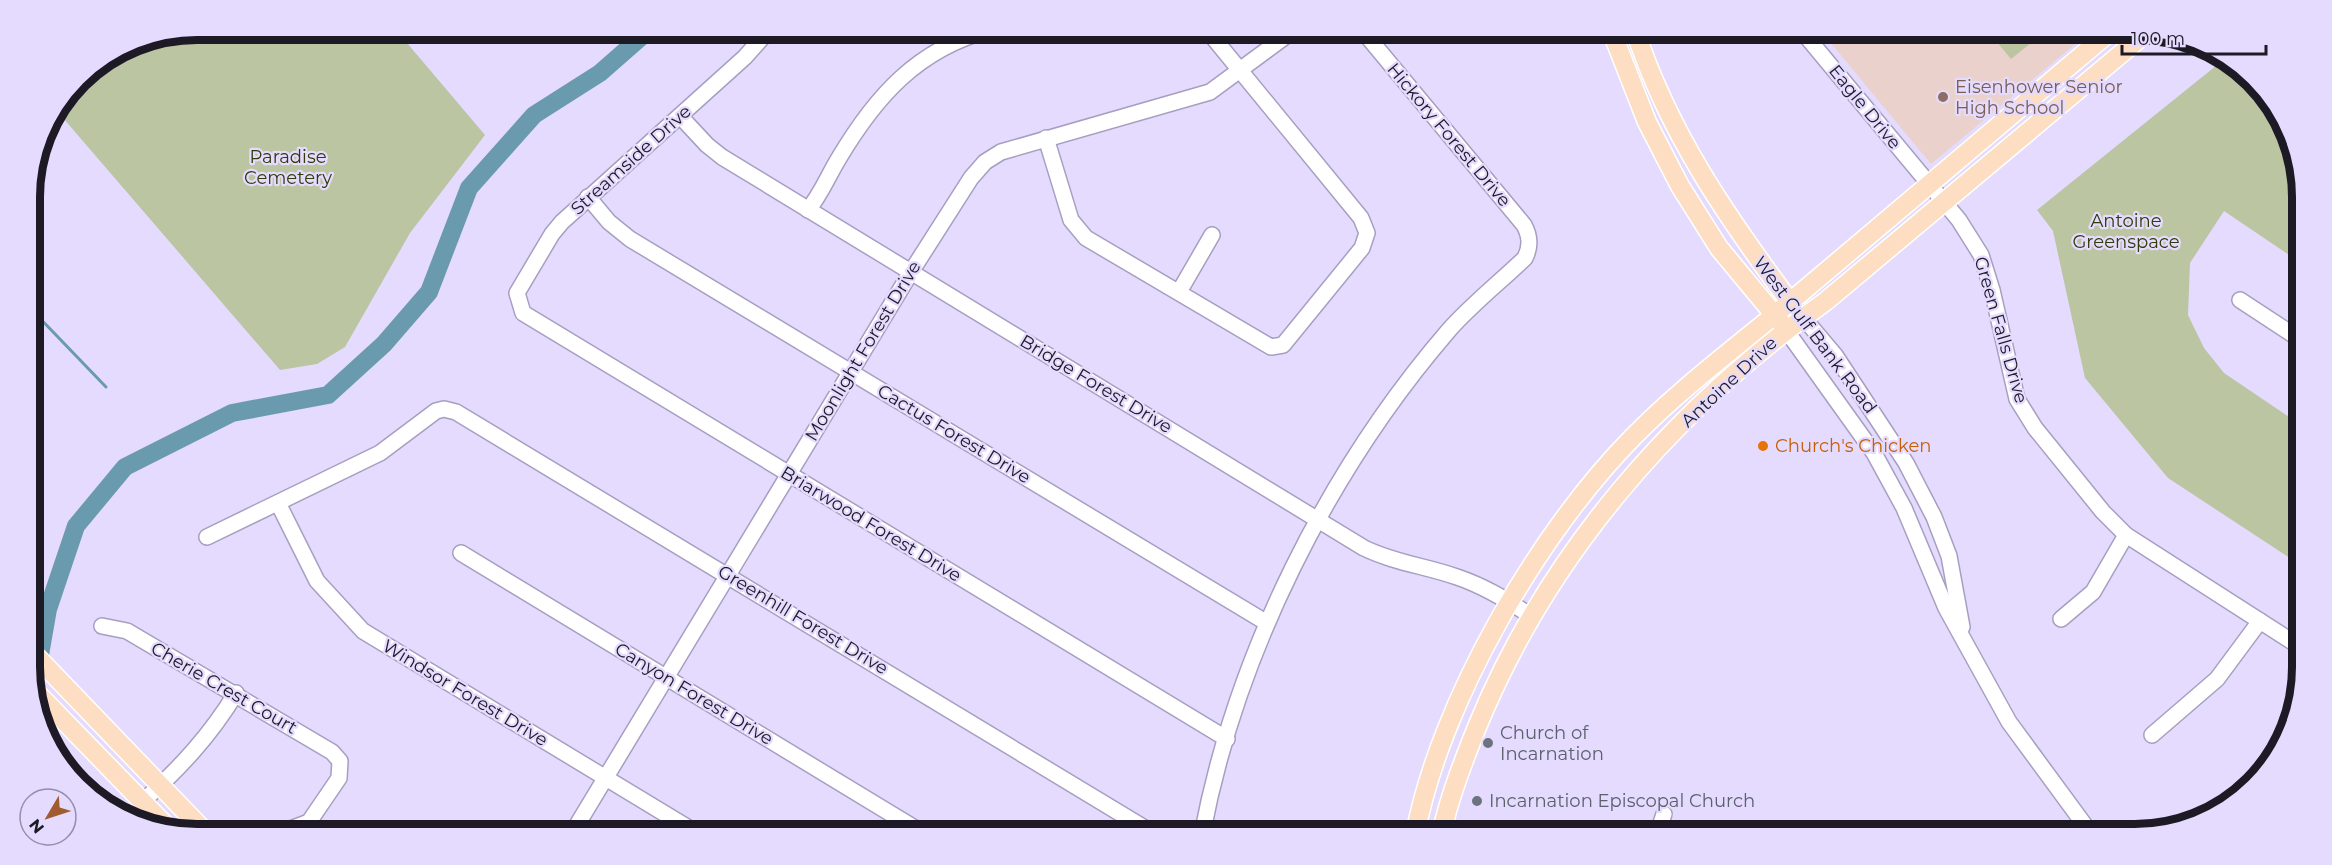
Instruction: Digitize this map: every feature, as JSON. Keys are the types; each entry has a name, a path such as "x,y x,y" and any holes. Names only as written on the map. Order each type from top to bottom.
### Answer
{"main road":[{"name":"West Gulf Bank Road","path":"1615,40 1647,122 1680,186 1719,248 1751,288 1783,308"},
{"name":"West Gulf Bank Road","path":"1639,40 1670,115 1702,178 1740,235 1783,308 1786,330"},
{"name":"Antoine Drive","path":"1418,824 1435,761 1469,680 1511,602 1559,526 1604,467 1685,387 1783,308 1928,183 2100,40"},
{"path":"2106,40 2113,60"},
{"name":"Antoine Drive","path":"1444,824 1466,754 1495,682 1531,616 1568,558 1610,501 1649,457 1733,375 1945,203 2137,40"},
{"path":"1680,186 1702,178"},
{"path":"1719,248 1740,235"},
{"path":"40,661 197,824"},
{"path":"45,702 159,819"}],"street":[{"name":"Streamside Drive","path":"519,305 517,293 552,234 588,197 680,116 760,40"},
{"path":"808,210 839,158 894,83 914,64 940,48 962,40"},
{"path":"1046,138 1071,220 1086,238 1271,347 1283,345 1362,248 1367,232 1361,218 1215,40"},
{"name":"Moonlight Forest Drive","path":"578,824 910,272 978,170 1000,152 1210,92 1281,40"},
{"name":"Hickory Forest Drive","path":"1320,520 1372,431 1423,360 1480,298 1525,258 1530,243 1524,225 1370,40"},
{"name":"Eagle Drive","path":"1810,40 1928,183"},
{"name":"Bridge Forest Drive","path":"680,116 707,145 722,157 1386,559 1476,583 1531,616"},
{"name":"Green Falls Drive","path":"1928,183 1959,220 1981,255 2017,399 2035,428 2103,512 2126,535 2292,642"},
{"name":"Cactus Forest Drive","path":"588,197 609,222 630,239 1267,623"},
{"path":"1179,292 1212,235"},
{"path":"2240,300 2292,334"},
{"name":"Briarwood Forest Drive","path":"519,305 532,320 1227,739"},
{"name":"West Gulf Bank Road","path":"1783,308 1802,318 1835,355 1893,441 1934,518 1949,556 1963,631 1969,650"},
{"name":"West Gulf Bank Road","path":"1786,330 1874,453 1904,508 1946,608 2009,722 2045,775 2083,824"},
{"name":"Greenhill Forest Drive","path":"278,503 380,453 427,417 447,410 456,412 1138,824"},
{"path":"1874,453 1893,441"},
{"path":"207,537 278,503"},
{"name":"Windsor Forest Drive","path":"278,503 317,580 363,631 682,824"},
{"path":"1205,824 1227,739 1267,623 1320,520"},
{"path":"2061,619 2092,592 2126,535"},
{"name":"Canyon Forest Drive","path":"461,553 908,824"},
{"path":"2152,735 2217,679 2260,621"},
{"name":"Cherie Crest Court","path":"102,626 127,631 236,693 332,752 340,761 339,778 309,822 304,824"},
{"path":"142,802 183,766 216,726 236,693"},
{"path":"1661,824 1664,814"}],"shaded area":[{"name":"Eisenhower Senior High School","path":"1828,40 2080,40 1931,164"}],"green space":[{"name":"Paradise Cemetery","path":"197,40 404,40 485,135 410,233 345,347 317,364 280,370 63,118 86,86 102,73 137,52 167,44"},
{"path":"1995,40 2035,40 2011,59"},
{"name":"Antoine Greenspace","path":"2218,65 2246,86 2259,102 2280,137 2286,157 2292,197 2292,257 2224,211 2190,263 2188,315 2204,348 2224,373 2292,419 2292,559 2168,478 2085,378 2053,231 2037,210"}],"waterway":[{"path":"40,655 48,609 76,526 125,467 232,413 328,395 384,344 429,292 469,188 534,115 600,73 638,40"},
{"path":"41,319 106,387"},
{"path":"227,412 232,413"}],"place":[{"name":"Eisenhower Senior High School","path":"1943,97"},
{"name":"Church's Chicken","path":"1763,446"},
{"name":"Church of Incarnation","path":"1488,743"},
{"name":"Incarnation Episcopal Church","path":"1477,801"}]}
